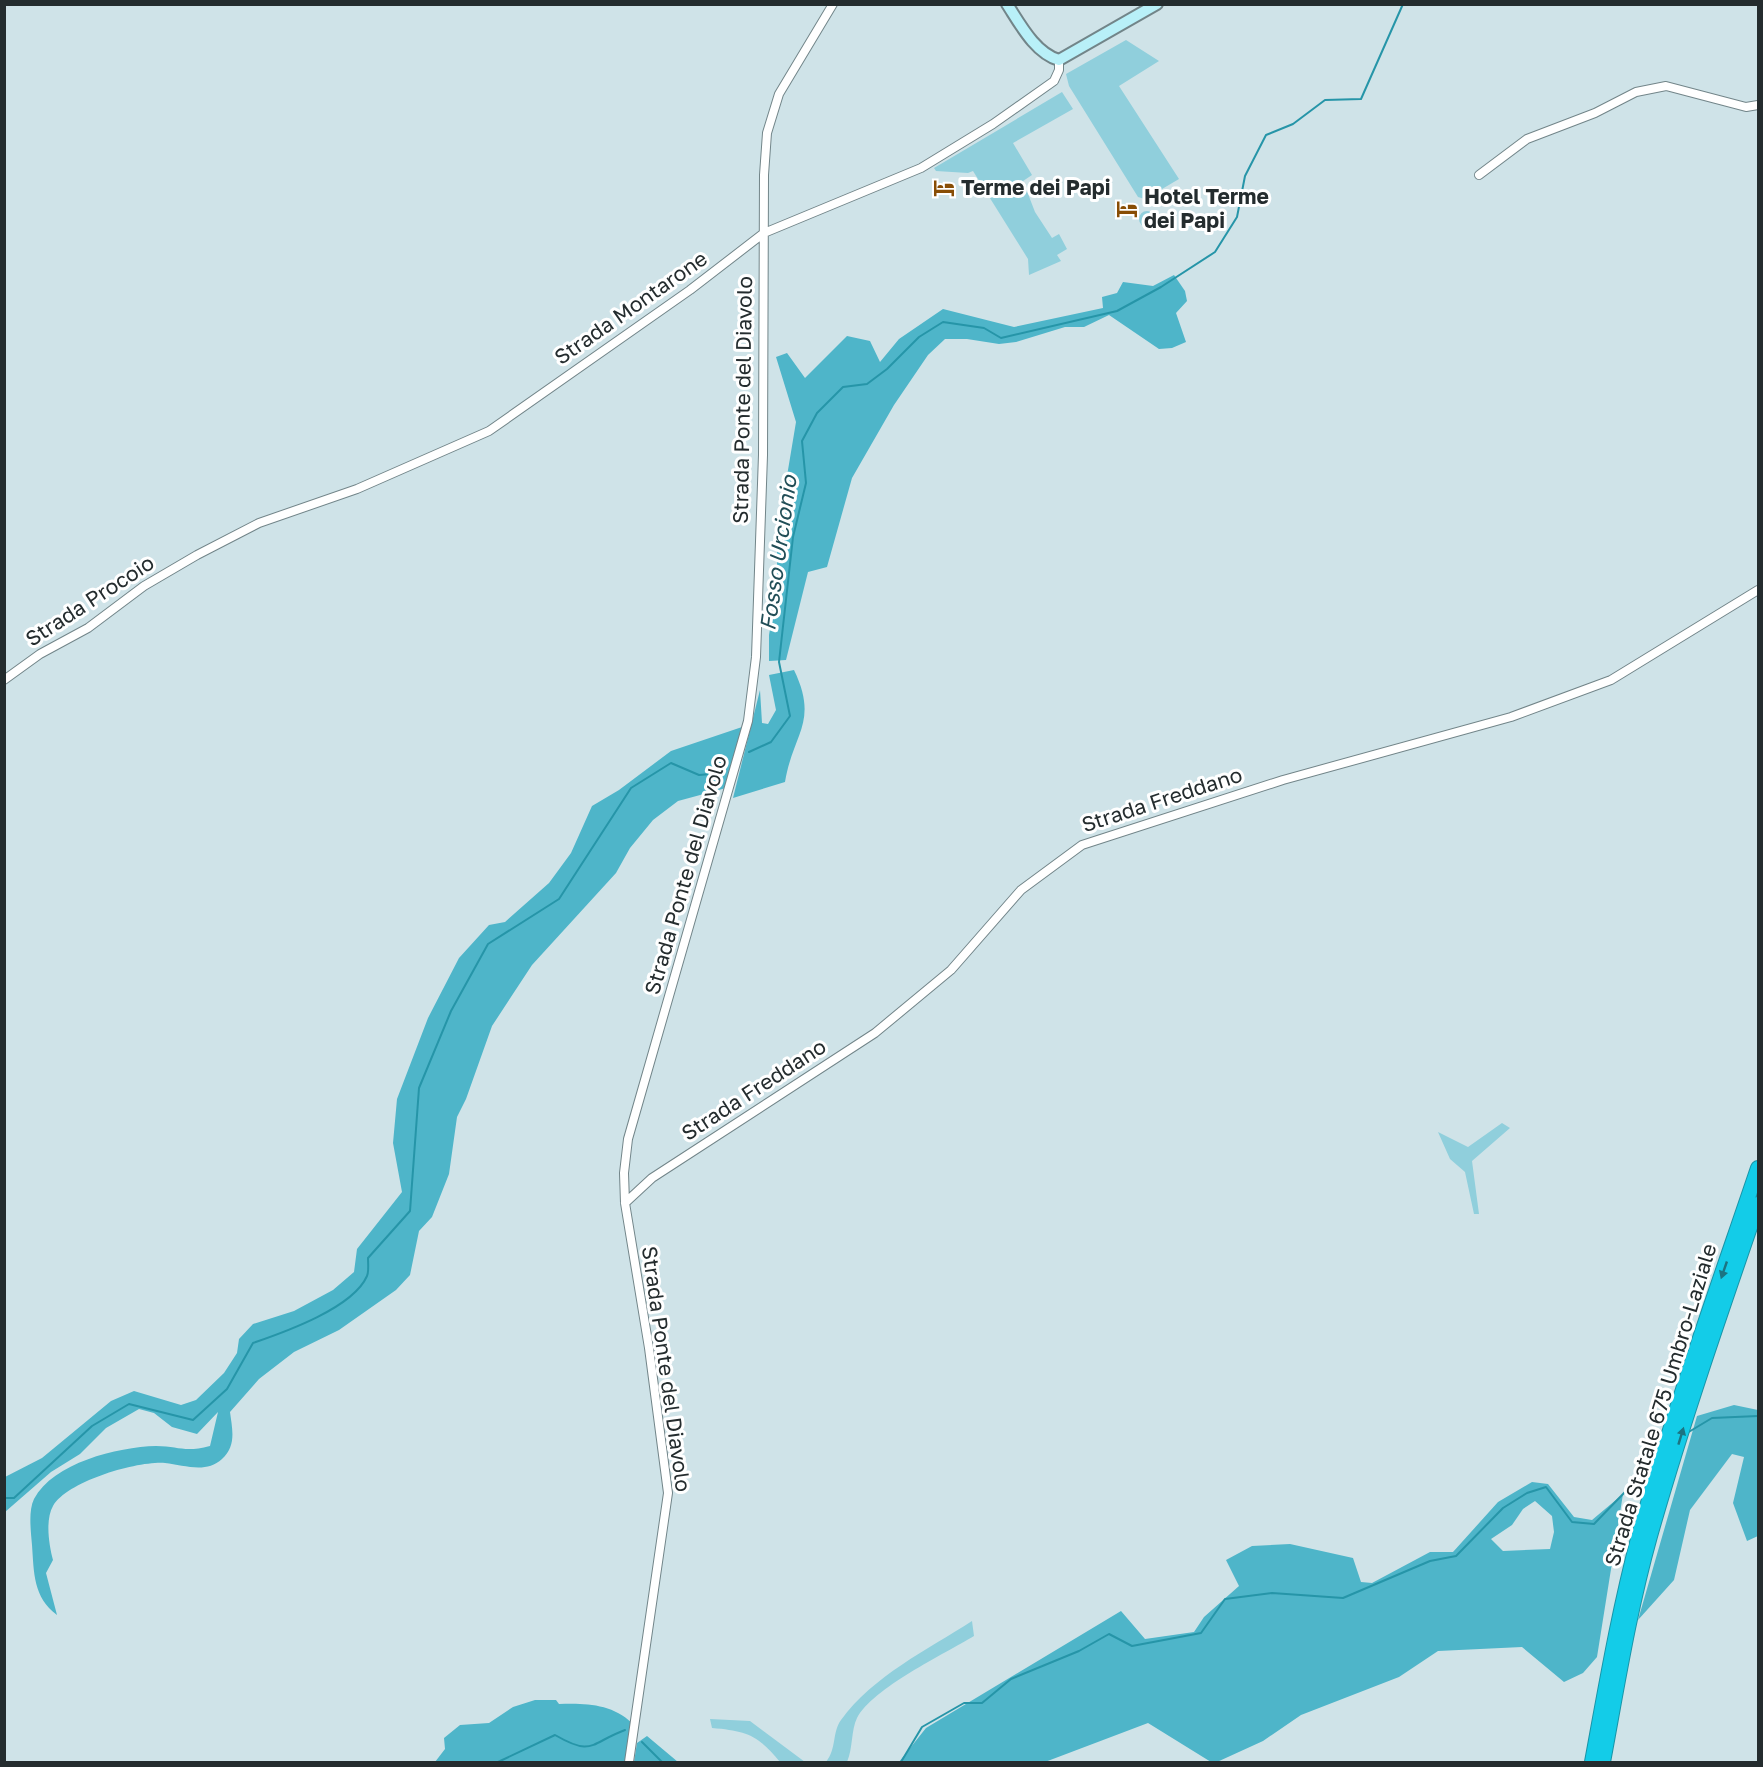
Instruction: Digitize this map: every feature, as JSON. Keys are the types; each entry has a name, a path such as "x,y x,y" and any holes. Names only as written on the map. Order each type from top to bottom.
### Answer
{"highway":[{"name":"Strada Statale 675 Umbro-Laziale","path":"1592,1762 1671,1427 1752,1212 1758,1168"},
{"name":"Strada Statale 675 Umbro-Laziale","path":"1603,1762 1635,1573"}],"street":[{"name":"Strada Ponte del Diavolo","path":"629,1762 668,1493 649,1348 632,1255 625,1203 624,1173 628,1139 747,728 756,645 763,455 767,133 779,94 833,4"},
{"path":"1007,4 1037,47 1049,57 1059,60 1157,4"},
{"name":"Strada Montarone","path":"198,555 260,523 357,489 489,430 690,291 764,233 921,168 1044,90 1054,81 1059,70 1059,60"},
{"path":"1479,175 1527,139 1594,113 1636,92 1666,87 1737,105 1758,105"},
{"name":"Strada Procoio","path":"4,680 40,654 88,628 144,586 198,555"},
{"name":"Strada Freddano","path":"625,1203 652,1178 875,1033 951,970 1021,890 1082,844 1283,780 1511,717 1589,688 1636,666 1711,616 1758,590"}],"shaded area":[{"path":"1126,40 1159,61 1119,86 1179,179 1145,199 1138,197 1069,86 1066,74"},
{"path":"1062,92 1073,109 1013,143 1032,175 1023,181 1035,212 1052,238 1059,234 1067,249 1057,255 1061,261 1029,275 1028,259 973,171 968,173 936,171 934,168"},
{"path":"1147,211 1153,213 1155,219 1153,225 1147,227 1141,225 1139,219 1141,213"},
{"path":"1174,275 1185,291 1187,301 1176,313 1186,342 1172,348 1159,349 1109,315 1084,327 1065,327 1016,342 999,344 967,339 945,339 928,355 894,405 852,478 827,567 808,572 786,660 769,661 769,635 777,587 777,536 796,422 776,357 787,353 805,378 847,336 870,341 880,362 899,339 943,309 1014,327 1103,308 1102,297 1117,293 1123,282 1153,286"},
{"path":"794,670 801,688 804,715 785,782 733,798 760,690 762,723 768,724 776,710 769,675"},
{"path":"745,726 726,788 678,801 653,820 630,848 616,873 532,965 492,1026 466,1099 457,1117 449,1174 432,1217 419,1231 410,1275 396,1290 339,1330 294,1352 259,1379 230,1412 232,1443 227,1454 216,1464 202,1467 165,1463 138,1465 104,1474 73,1488 61,1497 53,1506 49,1518 49,1540 53,1560 46,1573 57,1615 49,1608 39,1592 33,1565 31,1509 34,1499 43,1486 71,1467 105,1454 140,1447 164,1446 188,1449 210,1446 218,1412 197,1434 172,1427 154,1413 139,1409 106,1428 80,1454 51,1472 5,1512 5,1477 42,1458 111,1401 134,1391 181,1405 196,1400 224,1373 237,1353 239,1339 253,1324 294,1311 333,1290 354,1272 357,1249 402,1192 393,1143 397,1099 428,1018 459,958 489,925 505,922 549,883 571,853 592,806 619,790 671,751"},
{"path":"1502,1123 1510,1128 1472,1161 1479,1214 1474,1214 1465,1172 1450,1159 1438,1132 1468,1147"},
{"path":"1734,1405 1758,1410 1758,1536 1747,1541 1733,1503 1744,1457 1732,1454 1690,1510 1674,1580 1638,1620 1697,1416"},
{"path":"1532,1482 1548,1484 1574,1517 1592,1520 1623,1494 1597,1657 1583,1673 1564,1682 1522,1647 1438,1651 1399,1677 1301,1715 1263,1741 1217,1762 1211,1762 1148,1723 1045,1762 899,1762 926,1728 1121,1611 1145,1639 1194,1632 1204,1617 1239,1586 1226,1560 1252,1546 1290,1544 1353,1558 1361,1582 1372,1583 1430,1552 1453,1552 1498,1502","holes":["1535,1501 1552,1516 1554,1532 1550,1549 1503,1551 1491,1539 1512,1525 1523,1509"]},
{"path":"972,1621 974,1636 893,1684 865,1707 855,1723 847,1762 826,1762 832,1751 838,1725 854,1704 902,1665"},
{"path":"535,1700 556,1700 559,1704 598,1706 624,1717 632,1723 625,1762 435,1762 445,1749 444,1738 460,1725 489,1723 513,1707"},
{"path":"710,1719 750,1721 805,1762 780,1762 758,1740 743,1733 712,1728"},
{"path":"647,1736 678,1762 634,1762 637,1743"}],"waterway":[{"name":"Fosso Urcionio","path":"749,752 771,742 790,716 779,662 793,537 806,483 802,441 817,413 843,387 867,384 887,369 919,337 943,322 984,328 1001,338 1117,311 1161,287 1215,252 1237,217 1245,176 1266,135 1293,124 1325,100 1361,99 1403,4"},
{"path":"4,1498 14,1498 92,1426 129,1404 193,1420 227,1389 253,1343 317,1317 348,1298 359,1288 368,1274 368,1258 410,1211 419,1088 451,1011 488,944 559,899 631,788 671,763 699,775 711,774 724,756"},
{"path":"1687,1433 1712,1418 1758,1416"},
{"path":"901,1762 922,1727 964,1703 982,1703 1011,1679 1079,1651 1109,1634 1132,1646 1201,1633 1225,1599 1272,1593 1343,1598 1430,1561 1456,1556 1503,1508 1527,1493 1546,1487 1572,1522 1594,1524 1654,1462"},
{"path":"498,1762 555,1735 567,1742 585,1747 625,1730"},
{"path":"642,1742 662,1762"}],"place":[{"name":"Terme dei Papi","path":"944,188"},
{"name":"Hotel Terme dei Papi","path":"1127,209"}]}
